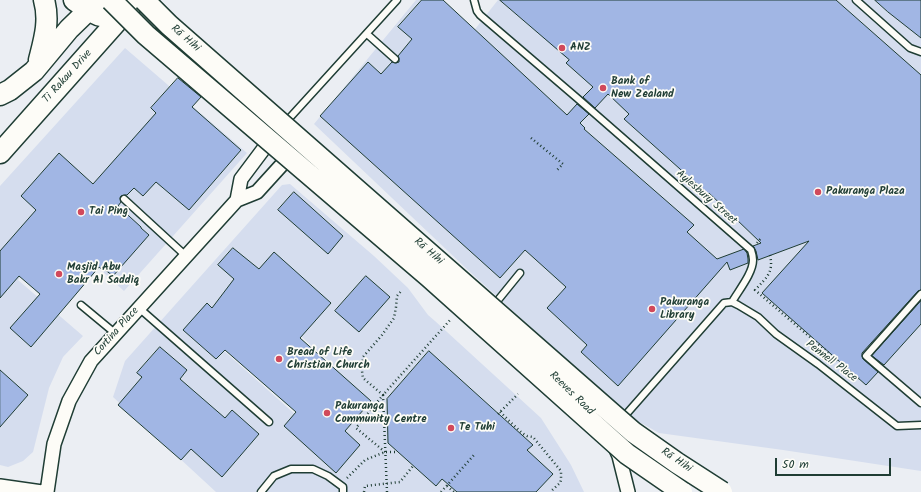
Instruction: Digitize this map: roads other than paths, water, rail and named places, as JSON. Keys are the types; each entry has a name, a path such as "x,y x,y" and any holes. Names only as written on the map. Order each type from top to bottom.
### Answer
{"main road":[{"path":"37,66 47,30 44,0"},
{"name":"Rā Hihi","path":"111,0 146,34 429,277 627,454 682,492"},
{"name":"Ti Rakau Drive","path":"0,153 136,0"},
{"name":"Rā Hihi","path":"144,0 169,25 633,432 722,492"},
{"path":"0,95 10,90 34,71 69,29 87,3 97,15 105,17 121,17"}],"street":[{"path":"238,200 241,179 278,131"},
{"name":"Cortina Place","path":"47,492 54,444 69,401 92,361 238,200 257,192 296,148"},
{"name":"Reeves Road","path":"612,433 628,492"},
{"path":"0,486 42,492"}],"lane":[{"path":"278,131 397,0"},
{"name":"Aylesbury Street","path":"474,0 477,11 480,15 751,250 753,259 751,270 732,302 724,304 618,424"},
{"path":"856,0 910,48 921,52"},
{"path":"367,34 395,59"},
{"path":"124,199 186,256"},
{"path":"485,315 520,273"},
{"path":"921,294 866,356 921,403"},
{"name":"Pennell Place","path":"732,302 738,304 758,317 776,334 818,364 897,426 921,425"},
{"path":"81,305 116,334"},
{"path":"139,308 269,422"},
{"name":"Reeves Road","path":"591,413 612,433"},
{"path":"261,492 274,476 291,468 313,469 328,476 343,487 343,492"}],"place":[{"name":"ANZ","path":"562,48"},
{"name":"Bank of New Zealand","path":"603,88"},
{"name":"Pakuranga Plaza","path":"818,192"},
{"name":"Tai Ping","path":"81,212"},
{"name":"Masjid Abu Bakr Al Saddiq","path":"59,274"},
{"name":"Pakuranga Library","path":"652,309"},
{"name":"Bread of Life Christian Church","path":"279,359"},
{"name":"Pakuranga Community Centre","path":"327,413"},
{"name":"Te Tuhi","path":"451,428"}]}
